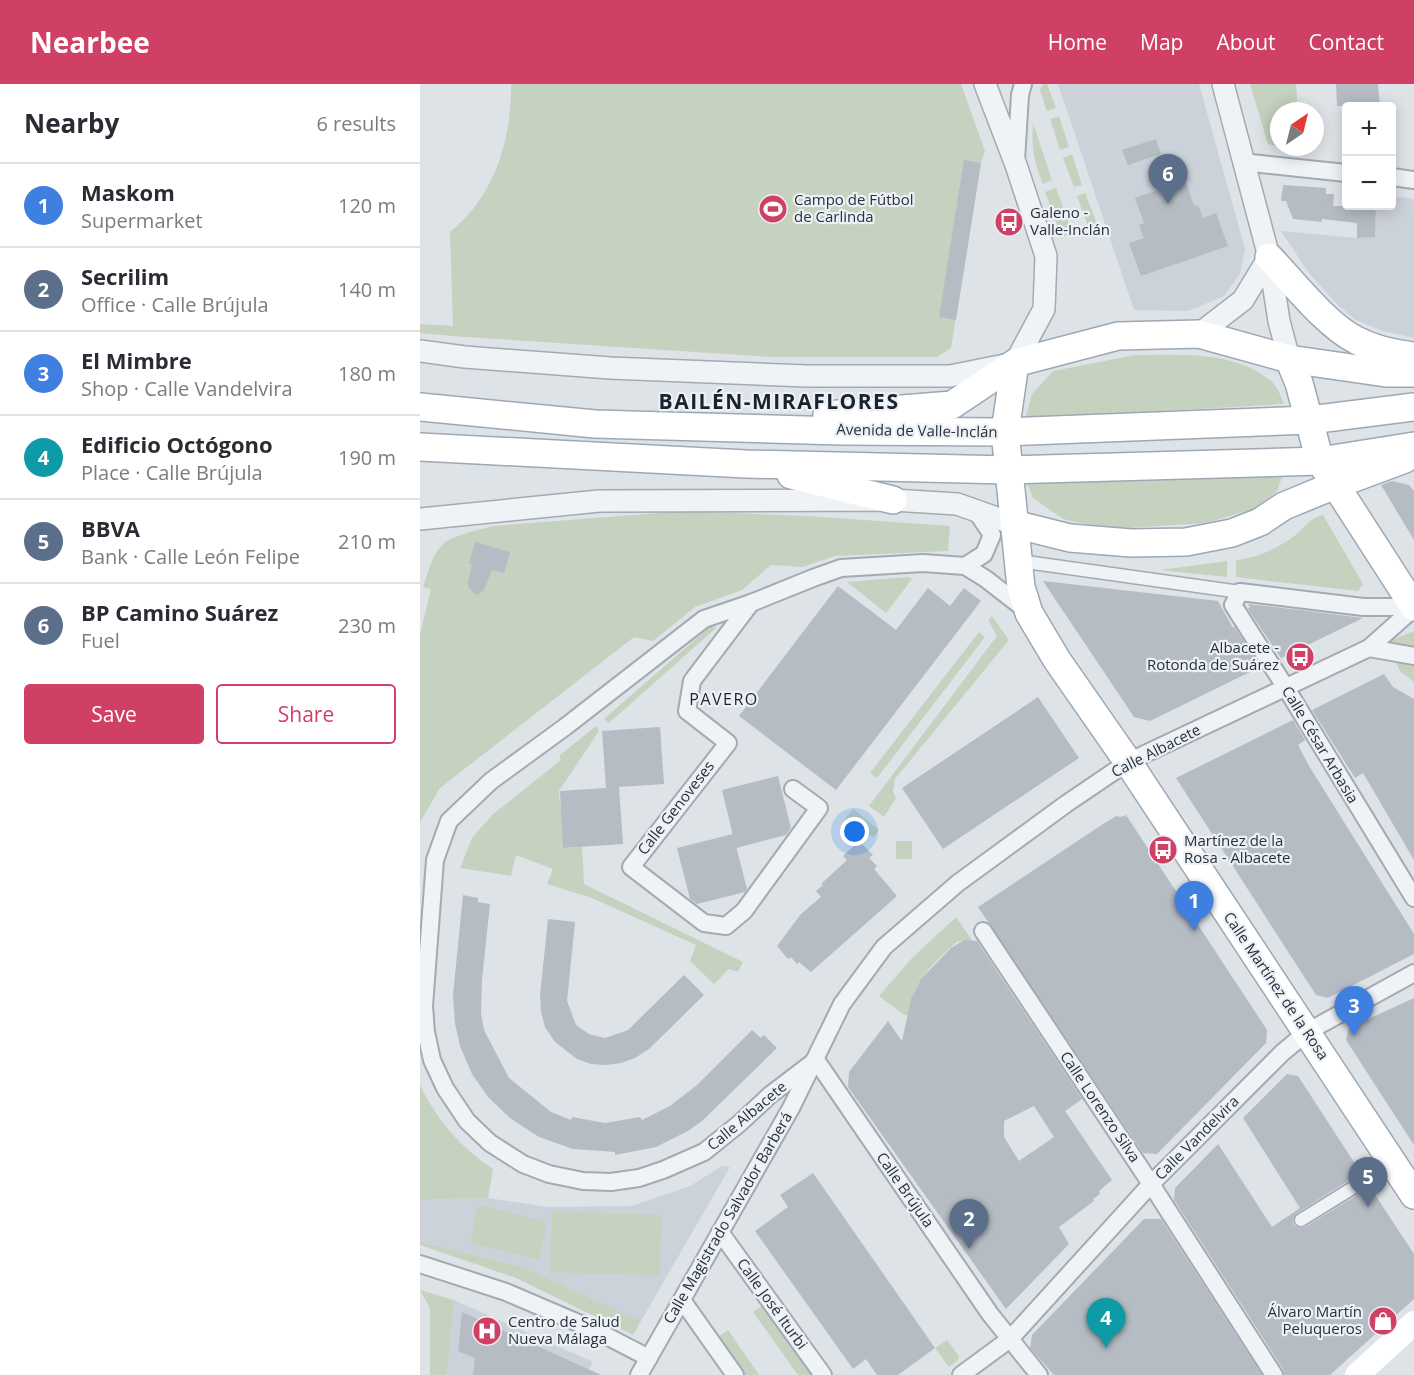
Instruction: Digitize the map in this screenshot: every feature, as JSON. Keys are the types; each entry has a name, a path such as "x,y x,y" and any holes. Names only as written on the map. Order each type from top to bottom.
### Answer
{"main road":[{"path":"1269,257 1328,319 1356,340 1399,354 1414,356"},
{"path":"746,428 817,416 952,405 1016,363 1118,336 1199,334 1289,359 1386,373 1414,373"},
{"path":"1289,359 1299,383 1320,461 1414,607"},
{"name":"Calle Martínez de la Rosa","path":"1016,363 1005,432 1021,587 1029,613 1057,660 1128,762 1414,1195"},
{"name":"Avenida de Valle-Inclán","path":"420,407 595,424 1005,432 1310,420 1414,407"},
{"path":"420,447 746,464 1008,470 1320,461 1414,446"},
{"path":"1014,524 1070,538 1131,543 1186,542 1232,532 1260,522 1284,507 1335,485 1414,456"},
{"path":"746,464 893,500"},
{"path":"1357,1375 1414,1323"}],"street":[{"path":"420,351 465,357 610,368 807,376 950,376 1016,363 1044,309 1046,256 1016,165 985,84"},
{"path":"1016,165 1020,95 1023,84"},
{"path":"1222,84 1269,257 1278,321 1289,359"},
{"path":"1242,162 1342,172"},
{"path":"1396,178 1414,180"},
{"path":"1199,334 1242,300 1269,257"},
{"path":"420,519 599,501 893,500 966,508 1014,524"},
{"path":"966,508 992,535 984,554 965,566 986,579 1029,613"},
{"path":"1018,561 1363,607 1414,607"},
{"name":"Calle Albacete","path":"965,566 923,563 841,568 704,619 565,727 491,781 449,821 435,860 424,1006 426,1032 432,1060 445,1088 467,1121 490,1143 523,1164 549,1174 583,1181 610,1182 639,1178 704,1152 740,1124 770,1095 816,1060 842,1004 884,947 958,883 1128,762 1369,648 1414,607"},
{"name":"Calle César Arbasia","path":"1240,592 1233,606 1286,688 1414,898"},
{"name":"Calle Genoveses","path":"751,603 692,681 687,711 728,742 631,867 704,923 726,926 744,911 819,808 793,789"},
{"path":"1369,648 1414,656"},
{"name":"Calle Lorenzo Silva","path":"983,931 1151,1184 1274,1375"},
{"name":"Calle Vandelvira","path":"960,1375 1010,1339 1151,1184 1282,1053 1307,1032 1414,973"},
{"name":"Calle Magistrado Salvador Barberá","path":"639,1375 816,1060"},
{"name":"Calle Brújula","path":"816,1060 990,1314 1039,1375"},
{"path":"1301,1220 1393,1163"},
{"name":"Calle José Iturbi","path":"720,1232 823,1375"},
{"path":"420,1264 506,1292 597,1331 649,1358"},
{"path":"682,1300 735,1375"}],"shaded area":[{"path":"1058,84 1199,84 1245,249 1240,274 1224,296 1188,311 1134,310"},
{"path":"1396,197 1414,199 1414,338 1383,331 1356,320 1338,305 1309,273 1281,231 1357,238 1375,237 1376,210 1396,210"},
{"path":"722,1166 730,1167 641,1321 521,1266 420,1242 420,1200 488,1198 549,1207 632,1206 690,1186"},
{"name":"Centro de Salud Nueva Málaga","path":"454,1300 593,1362 589,1370 601,1375 447,1375"}],"green space":[{"name":"Campo de Fútbol de Carlinda","path":"511,84 961,84 985,151 981,163 951,348 937,357 770,357 420,333 420,324 453,326 450,232 478,202 497,166 508,125"},
{"path":"1043,84 1047,84 1056,108 1047,111 1040,90"},
{"path":"1250,84 1296,84 1297,102 1270,102 1270,145"},
{"path":"1059,116 1069,147 1060,150 1050,119"},
{"path":"1033,123 1052,180 1043,184 1034,154"},
{"path":"1072,154 1082,185 1074,187 1063,158"},
{"path":"1056,188 1073,234 1064,236 1060,233 1045,192"},
{"path":"1085,193 1096,221 1094,227 1089,229 1077,196"},
{"path":"1135,355 1189,355 1226,360 1243,365 1259,372 1273,383 1284,404 1025,419 1032,394 1053,371"},
{"path":"1284,472 1277,491 1254,509 1206,523 1110,529 1063,519 1033,498 1026,481"},
{"path":"685,511 808,516 950,526 948,551 835,556 803,567 771,565 742,590 695,607 653,641 634,637 440,788 420,822 420,634 431,589 423,587 439,548 453,538 493,526"},
{"path":"1323,515 1363,584 1358,591 1236,577 1236,560 1273,549 1293,537 1315,518"},
{"path":"1227,561 1227,577 1161,570"},
{"path":"908,577 912,579 886,613 847,582"},
{"path":"992,616 1009,640 895,779 893,792 896,798 884,817 869,806 997,636 988,620"},
{"path":"713,624 716,628 609,723 604,719"},
{"path":"1414,631 1414,646 1387,644 1387,642"},
{"path":"979,632 985,637 877,778 870,773"},
{"path":"1396,663 1414,664 1414,682 1400,671"},
{"path":"596,726 599,731 559,791 560,805 563,805 564,848 582,847 584,884 743,962 738,972 729,969 714,984 690,961 696,945 592,898 547,884 553,869 516,855 511,876 460,868 472,838 492,815 561,760 559,756"},
{"path":"853,809 879,830 873,837 866,834 859,841 843,822"},
{"path":"896,841 912,841 912,859 896,859"},
{"path":"956,917 974,943 964,940 957,942 940,958 919,984 910,1004 909,1016 903,1014 879,996 913,957"},
{"path":"420,1085 450,1132 470,1152 493,1169 488,1198 420,1200"},
{"path":"478,1205 547,1222 539,1260 470,1243"},
{"path":"552,1211 662,1215 659,1276 550,1272"},
{"path":"420,1242 521,1266 641,1321 633,1335 516,1278 420,1245"},
{"path":"420,1290 454,1300 447,1375 430,1375 430,1308"},
{"path":"763,1305 812,1375 798,1375 753,1312"},
{"path":"728,1330 759,1375 745,1375 718,1337"},
{"path":"947,1340 959,1356 958,1360 949,1367 935,1348"}],"building":[{"path":"1336,84 1378,84 1380,102 1342,102 1342,106 1337,106"},
{"path":"1156,139 1161,154 1128,165 1122,150"},
{"path":"964,160 981,163 956,320 939,317"},
{"path":"1185,180 1194,206 1198,205 1203,218 1216,213 1228,246 1141,276 1129,243 1144,238 1139,225 1144,223 1135,198"},
{"path":"1283,185 1326,188 1326,194 1334,194 1333,206 1342,206 1342,210 1376,210 1375,237 1357,238 1357,223 1322,219 1322,222 1293,219 1286,201 1281,201"},
{"path":"1392,481 1409,485 1414,491 1414,540 1381,485"},
{"path":"475,542 510,552 504,573 492,570 484,590 476,595 469,588 468,583 472,564 469,563"},
{"path":"1043,581 1218,601 1233,628 1234,626 1254,657 1250,672 1150,721 1134,717"},
{"path":"838,586 896,630 928,588 950,606 964,588 981,601 836,790 739,716"},
{"path":"1248,604 1363,618 1281,658 1248,609 1250,607"},
{"path":"1384,674 1393,687 1414,699 1414,860 1363,773 1355,778 1312,710"},
{"path":"1038,697 1079,758 943,849 902,788"},
{"path":"1293,720 1305,740 1298,745 1309,766 1414,934 1414,954 1328,998 1316,995 1176,778"},
{"path":"660,727 664,784 619,787 623,844 563,848 560,791 606,788 602,731"},
{"path":"778,776 791,828 786,835 736,848 722,790"},
{"path":"1126,815 1267,1030 1266,1043 1157,1154 1143,1153 978,907 1116,816"},
{"path":"733,834 747,889 745,892 697,904 690,899 677,848"},
{"path":"859,841 873,855 869,858 877,866 874,869 897,896 811,972 799,962 797,964 791,957 788,959 777,946 801,914 821,897 816,891 847,860 843,856"},
{"path":"463,895 478,898 478,902 490,904 482,980 481,1013 484,1030 509,1078 551,1112 571,1120 572,1117 605,1123 640,1117 642,1120 670,1106 697,1085 752,1030 761,1038 764,1035 777,1048 702,1121 688,1131 656,1147 615,1155 615,1152 573,1149 539,1137 510,1118 488,1097 472,1074 460,1046 455,1024 453,995"},
{"path":"548,919 575,922 567,1001 576,1025 589,1034 605,1038 628,1030 684,975 704,995 649,1049 635,1058 606,1065 591,1064 577,1059 555,1042 545,1027 541,1012 540,995"},
{"path":"964,940 977,941 1082,1099 1065,1111 1112,1180 1099,1191 1100,1194 1093,1199 1094,1201 1059,1227 1069,1244 1006,1309 848,1087 849,1072 888,1021 902,1041 911,999 921,979 951,948","holes":["1034,1106 1054,1137 1019,1161 1004,1137 1004,1121"]},
{"path":"1414,998 1414,1145 1346,1040 1349,1028"},
{"path":"1287,1074 1298,1076 1361,1173 1297,1213 1293,1220 1294,1225 1305,1227 1370,1187 1414,1254 1414,1299 1330,1375 1284,1375 1283,1369 1174,1200 1175,1188 1218,1144 1272,1227 1300,1208 1243,1118"},
{"path":"813,1173 935,1348 898,1375 877,1375 866,1359 853,1369 755,1231 788,1207 780,1195"},
{"path":"1144,1219 1161,1219 1262,1375 1054,1375 1030,1348 1032,1335"},
{"name":"Centro de Salud Nueva Málaga","path":"462,1312 601,1375 473,1375 475,1358 458,1351"}],"place":[{"name":"BP Camino Suárez","path":"1168,204"},
{"name":"Campo de Fútbol de Carlinda","path":"773,209"},
{"name":"Galeno - Valle-Inclán","path":"1009,222"},
{"name":"Albacete - Rotonda de Suárez","path":"1300,657"},
{"name":"Martínez de la Rosa - Albacete","path":"1163,850"},
{"name":"Maskom","path":"1194,931"},
{"name":"El Mimbre","path":"1354,1036"},
{"name":"BBVA","path":"1368,1207"},
{"name":"Secrilim","path":"969,1249"},
{"name":"Álvaro Martín Peluqueros","path":"1383,1321"},
{"name":"Centro de Salud Nueva Málaga","path":"487,1331"},
{"name":"Edificio Octógono","path":"1106,1348"}],"district":[{"name":"BAILÉN-MIRAFLORES","path":"779,402"},
{"name":"PAVERO","path":"724,699"}]}
